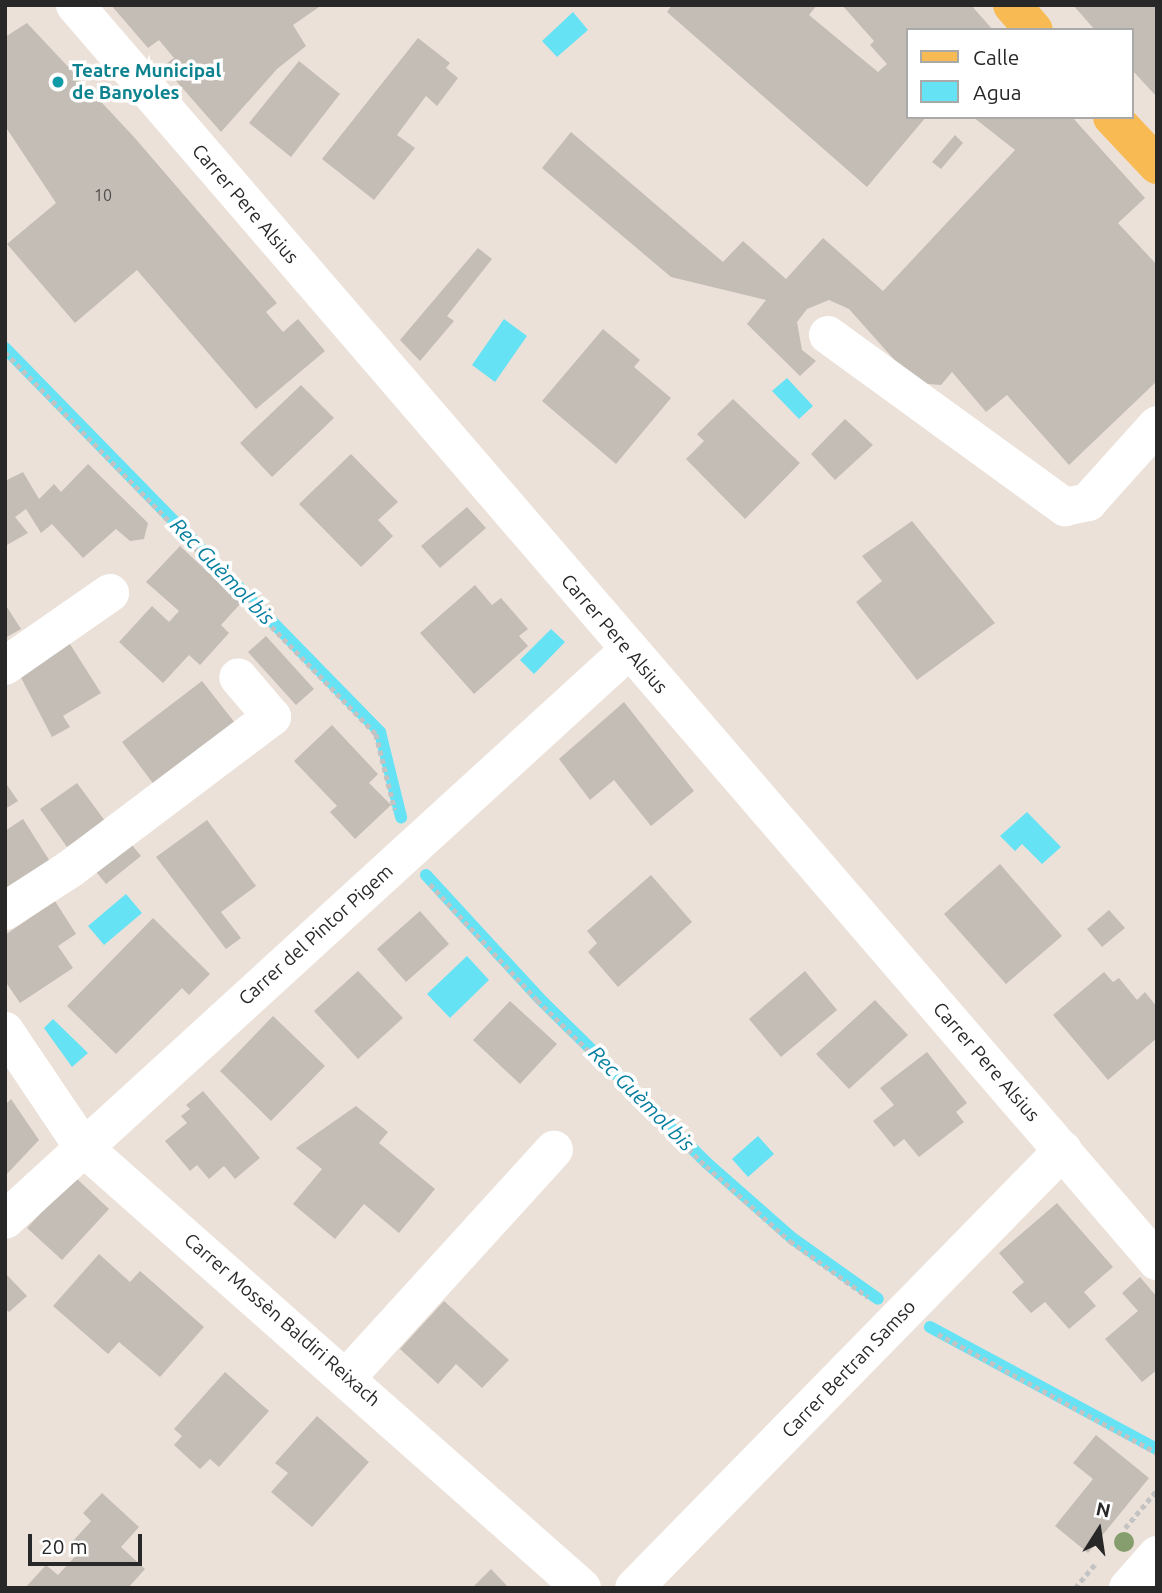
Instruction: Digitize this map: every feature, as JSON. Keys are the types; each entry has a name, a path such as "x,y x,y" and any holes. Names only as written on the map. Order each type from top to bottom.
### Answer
{"main road":[{"path":"1012,5 1032,28"},
{"path":"1114,119 1157,165"}],"street":[{"name":"Carrer Pere Alsius","path":"75,5 628,651 1157,1261"},
{"path":"828,335 1065,507 1088,502 1157,425"},
{"path":"5,666 110,593"},
{"name":"Carrer del Pintor Pigem","path":"5,1220 628,651"},
{"path":"5,911 70,869 272,716 239,677"},
{"name":"Carrer Mossèn Baldiri Reixach","path":"5,1031 83,1147 348,1376 582,1588"},
{"path":"348,1376 554,1150"},
{"name":"Carrer Bertran Samso","path":"634,1588 1063,1150"},
{"path":"1128,1588 1157,1555"}],"path":[{"path":"5,352 376,734 398,818 423,877 706,1167 790,1241 856,1290 1157,1453"}],"water":[{"path":"573,12 588,30 557,57 542,41"},
{"path":"504,319 527,336 495,382 472,365"},
{"path":"787,378 813,406 799,419 772,391"},
{"path":"551,629 565,642 534,674 520,660"},
{"path":"1027,812 1061,847 1042,864 1022,844 1015,851 1000,836"},
{"path":"126,894 142,913 104,945 88,926"},
{"path":"467,956 489,980 450,1018 427,994"},
{"path":"53,1019 88,1053 72,1067 44,1028"},
{"path":"758,1136 774,1154 748,1177 732,1159"}],"building":[{"path":"111,5 322,5 293,25 306,46 277,69 221,132 163,66 174,58 159,40 148,48"},
{"path":"672,5 817,5 809,15 878,72 887,64 870,45 874,41 842,5 971,5 991,28 906,28 906,119 924,119 867,187 667,12"},
{"path":"1073,5 1157,5 1157,97 1134,72 1134,28 1093,28"},
{"path":"27,23 134,137 277,303 266,312 283,332 298,319 325,351 256,409 137,270 75,323 7,244 56,203 5,126 5,37"},
{"path":"418,38 450,63 446,68 458,78 437,106 426,96 397,135 415,148 374,200 322,159"},
{"path":"299,61 340,94 291,157 249,123"},
{"path":"976,119 1074,119 1145,198 1118,223 1157,265 1157,381 1069,465 1007,395 986,412 952,372 941,385 915,383 849,309 829,300 807,309 797,322 802,350 816,361 800,376 747,324 766,300 671,277 542,168 571,132 723,262 743,241 786,279 823,238 883,291 1015,150"},
{"path":"955,135 963,143 941,169 932,162"},
{"path":"478,248 492,259 447,316 454,321 420,361 400,340"},
{"path":"603,329 640,360 634,367 671,398 616,464 542,401"},
{"path":"301,385 334,418 272,477 240,443"},
{"path":"733,399 800,463 745,519 686,459 704,441 697,434"},
{"path":"845,419 873,445 835,480 811,454"},
{"path":"351,454 398,502 378,520 393,536 361,567 299,504"},
{"path":"88,464 148,523 144,539 130,541 116,529 83,558 52,524 41,533 26,509 15,517 28,533 5,546 5,481 23,472 39,499 54,484 61,492"},
{"path":"467,507 486,528 440,568 421,546"},
{"path":"912,521 995,623 917,680 856,602 882,581 862,556"},
{"path":"180,546 241,603 221,625 229,633 200,665 189,655 163,683 119,642 152,606 169,622 179,611 146,582"},
{"path":"475,585 492,605 501,598 528,629 519,636 528,646 474,694 420,633"},
{"path":"5,604 21,629 5,638"},
{"path":"266,636 314,689 296,705 248,652"},
{"path":"68,641 101,693 63,716 70,727 52,737 18,672"},
{"path":"202,681 239,728 158,790 122,742"},
{"path":"624,702 694,791 651,826 614,780 590,800 559,759"},
{"path":"332,725 378,774 369,783 391,805 355,839 330,812 337,806 294,761"},
{"path":"5,782 18,801 5,809"},
{"path":"77,783 105,821 67,847 40,809"},
{"path":"23,819 53,866 5,897 5,831"},
{"path":"207,820 256,886 221,912 241,938 226,949 156,857"},
{"path":"128,840 141,856 106,884 93,868"},
{"path":"1000,864 1062,936 1006,984 944,914"},
{"path":"651,875 692,922 618,987 588,952 597,943 587,931"},
{"path":"55,901 76,934 58,946 73,968 20,1003 5,981 5,935"},
{"path":"1109,910 1125,928 1102,947 1087,929"},
{"path":"420,911 449,944 406,982 377,949"},
{"path":"153,918 210,974 189,995 182,988 116,1054 67,1006"},
{"path":"358,971 403,1018 358,1059 314,1011"},
{"path":"805,971 837,1010 781,1057 749,1019"},
{"path":"1104,972 1113,982 1119,978 1137,1000 1145,992 1157,1007 1157,1038 1108,1080 1053,1015"},
{"path":"875,1000 908,1035 849,1089 816,1054"},
{"path":"510,1001 557,1044 520,1084 473,1040"},
{"path":"273,1016 325,1066 271,1121 220,1071"},
{"path":"927,1052 967,1103 956,1112 964,1122 919,1157 904,1139 894,1147 873,1121 894,1105 880,1088"},
{"path":"203,1091 260,1158 235,1179 224,1166 209,1179 197,1165 190,1171 165,1141 187,1123 181,1116 190,1109 186,1105"},
{"path":"11,1099 39,1140 5,1176 5,1105"},
{"path":"356,1106 388,1132 379,1143 435,1189 399,1233 364,1204 335,1239 293,1204 322,1169 296,1148"},
{"path":"75,1177 109,1209 62,1260 27,1228"},
{"path":"1057,1203 1113,1267 1084,1292 1096,1306 1069,1329 1045,1302 1031,1313 1012,1292 1024,1282 999,1253"},
{"path":"99,1254 130,1282 140,1271 204,1327 160,1377 119,1342 108,1354 53,1306"},
{"path":"5,1273 27,1296 9,1312 5,1309"},
{"path":"1140,1277 1157,1297 1157,1370 1142,1382 1105,1339 1138,1311 1122,1293"},
{"path":"444,1301 509,1360 482,1388 456,1364 438,1384 400,1349"},
{"path":"225,1372 269,1411 219,1467 210,1459 200,1469 174,1445 182,1436 174,1429"},
{"path":"317,1416 369,1462 312,1527 271,1492 288,1473 275,1463"},
{"path":"1096,1435 1149,1478 1088,1553 1055,1526 1093,1479 1073,1463"},
{"path":"102,1493 139,1527 121,1547 145,1569 128,1588 25,1588 46,1565 58,1575 82,1549 73,1541 91,1521 83,1513"},
{"path":"491,1569 509,1588 472,1588"}],"waterway":[{"name":"Rec Guèmol bis","path":"5,348 380,732 401,817"},
{"name":"Rec Guèmol bis","path":"426,875 539,998 708,1164 792,1238 878,1299"},
{"name":"Rec Guèmol bis","path":"930,1327 1157,1449"}],"place":[{"name":"Teatre Municipal de Banyoles","path":"58,82"}]}
